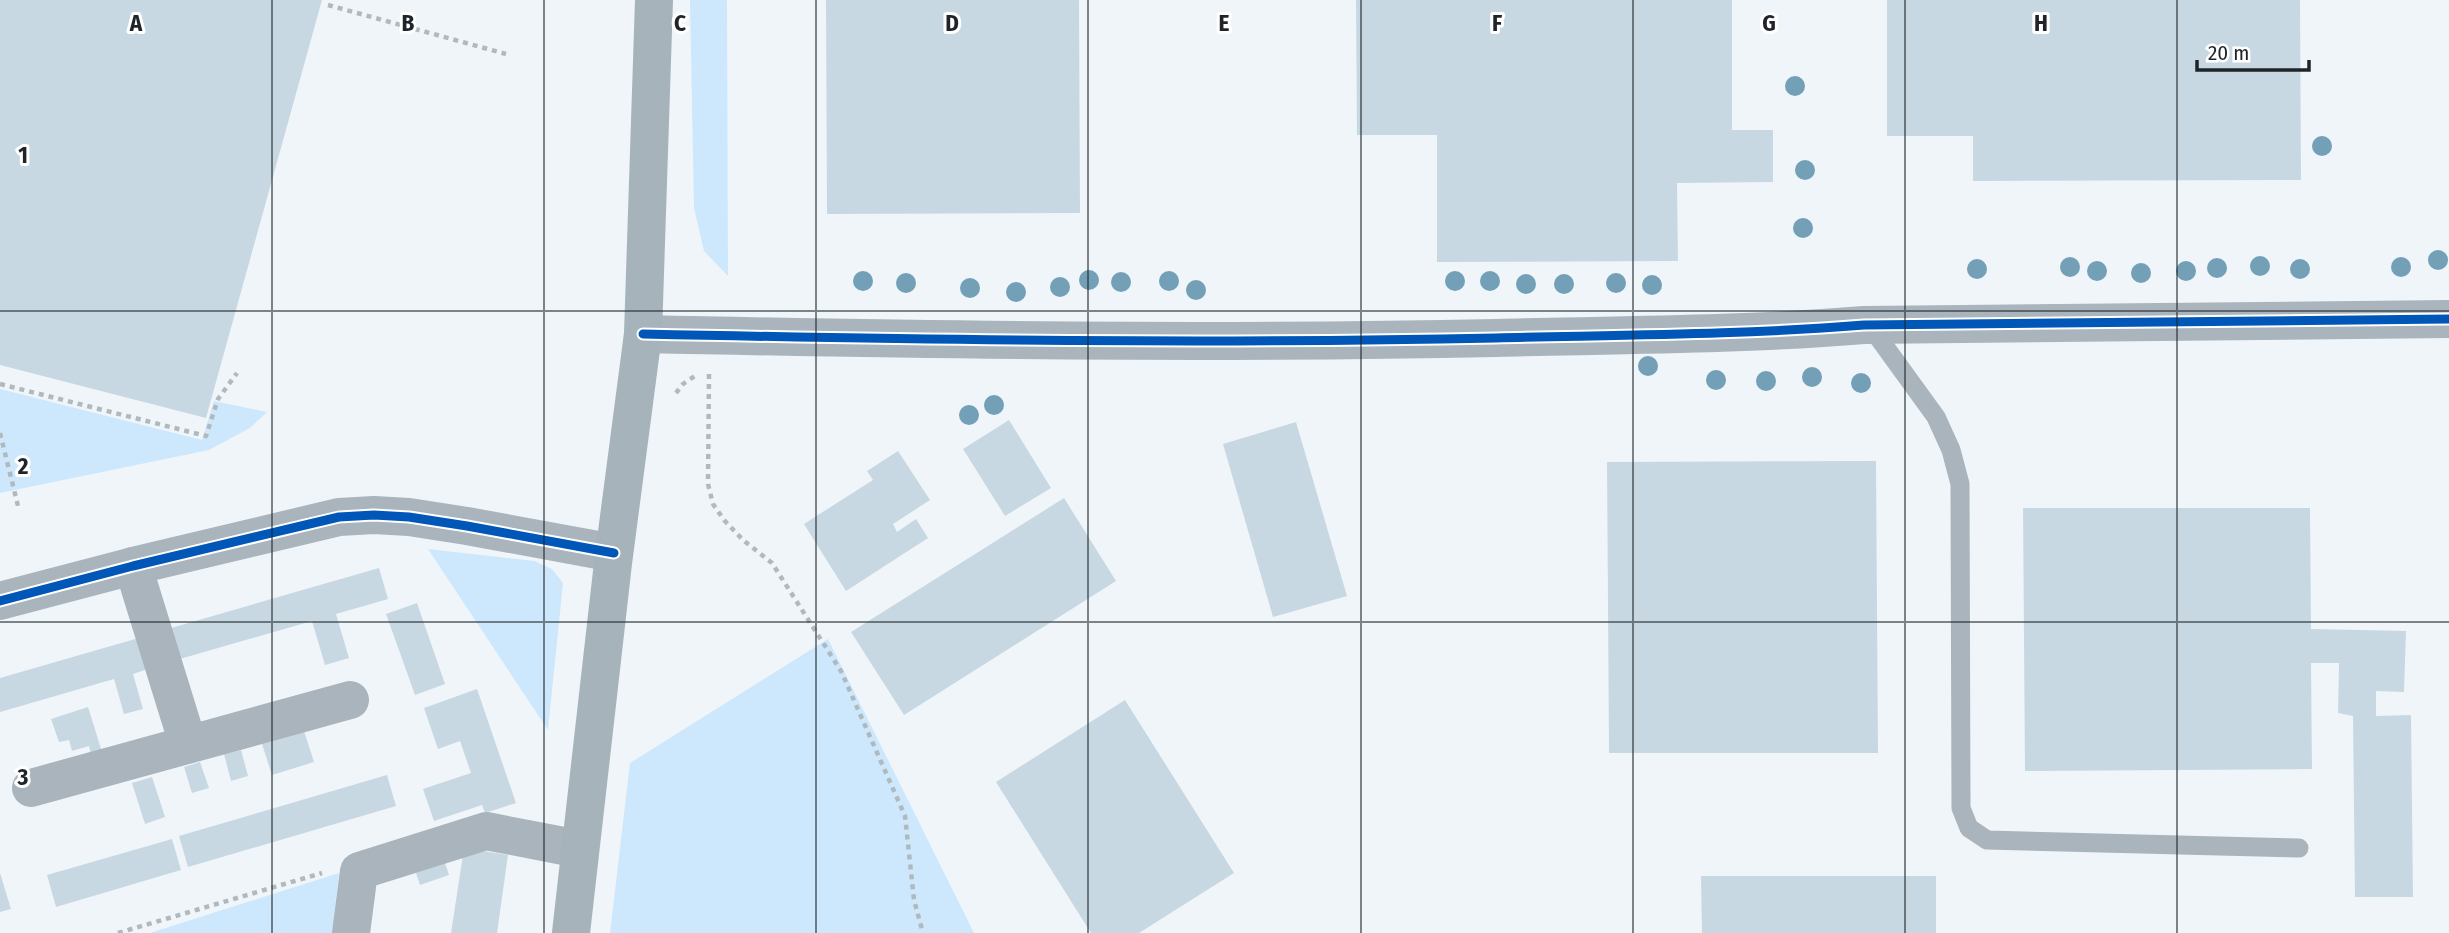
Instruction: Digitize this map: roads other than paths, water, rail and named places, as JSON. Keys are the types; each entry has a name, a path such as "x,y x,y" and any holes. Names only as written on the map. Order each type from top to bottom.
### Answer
{"main road":[{"path":"571,933 614,553 643,334 654,0"}],"street":[{"path":"643,334 839,338 1391,340 1780,332 1870,326 2449,319"},
{"path":"0,601 339,517 374,515 467,526 614,553"},
{"path":"133,566 188,744"},
{"path":"31,788 350,700"},
{"path":"351,933 359,871 486,831 579,849"}],"lane":[{"path":"1870,326 1936,417 1951,450 1960,484 1961,808 1969,828 1987,840 2300,848"}]}
